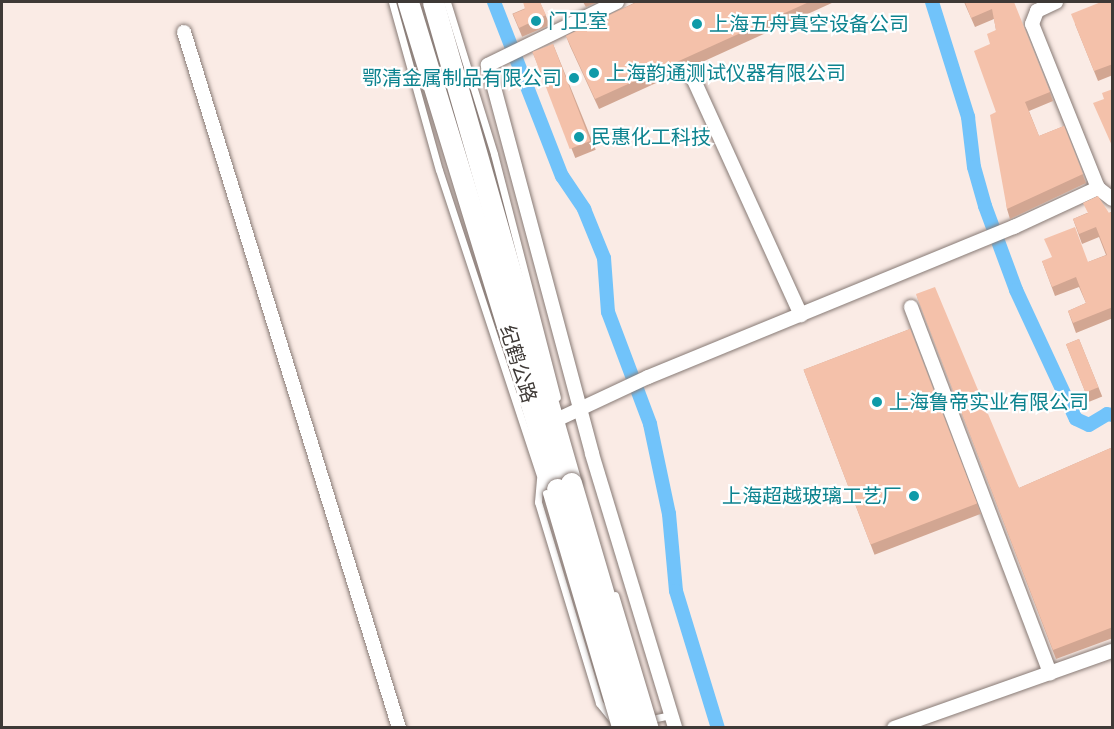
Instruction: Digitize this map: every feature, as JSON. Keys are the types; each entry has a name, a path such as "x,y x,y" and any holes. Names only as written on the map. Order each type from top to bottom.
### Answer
{"main road":[{"name":"纪鹤公路","path":"408,2 447,167 643,728"},
{"name":"纪鹤公路","path":"433,2 486,156 558,420 559,485 627,728"}],"street":[{"path":"617,2 488,65 580,410 673,721"},
{"path":"1056,2 1037,11 1032,24 1098,188 1113,199"},
{"path":"184,33 399,728"},
{"path":"692,76 801,315"},
{"path":"558,420 648,377 1014,227 1098,188"},
{"path":"910,308 1050,673"},
{"path":"894,728 1113,651"}],"lane":[{"path":"392,2 447,167"},
{"path":"447,2 486,156"},
{"path":"559,485 591,514"},
{"path":"559,485 538,502 604,714 619,725 673,721"},
{"path":"559,485 615,728"},
{"path":"611,582 655,728"}],"building":[{"path":"523,2 540,2 546,15 519,28 513,14 525,9"},
{"path":"637,2 809,2 595,99 566,36"},
{"path":"965,2 1014,2 1050,92 1025,102 1039,136 1064,126 1083,174 1007,209 990,115 996,112 974,51 990,44 987,34 996,30 992,9 971,18"},
{"path":"1101,2 1113,2 1113,64 1094,71 1071,14"},
{"path":"553,44 590,141 570,149 532,52"},
{"path":"1113,89 1113,148 1093,103 1104,99 1102,93"},
{"path":"1098,196 1109,213 1113,211 1113,307 1073,323 1068,311 1086,303 1076,277 1052,287 1042,261 1052,257 1044,239 1075,227 1088,262 1107,255 1096,227 1079,234 1073,219 1088,213 1083,203"},
{"path":"935,287 1019,488 1113,447 1113,627 1053,650 916,294"},
{"path":"910,329 977,504 871,544 804,370"},
{"path":"1079,339 1098,387 1085,392 1066,344"}],"waterway":[{"path":"494,2 562,176 584,209 604,258 608,312 650,424 669,514 676,591 718,728"},
{"path":"932,2 968,117 974,167 985,206 1016,290 1076,419 1089,425 1107,414 1112,415"}],"place":[{"name":"门卫室","path":"536,21"},
{"name":"上海五舟真空设备公司","path":"697,24"},
{"name":"上海韵通测试仪器有限公司","path":"594,73"},
{"name":"鄂清金属制品有限公司","path":"574,78"},
{"name":"民惠化工科技","path":"579,137"},
{"name":"上海鲁帝实业有限公司","path":"877,402"},
{"name":"上海超越玻璃工艺厂","path":"914,496"}]}
